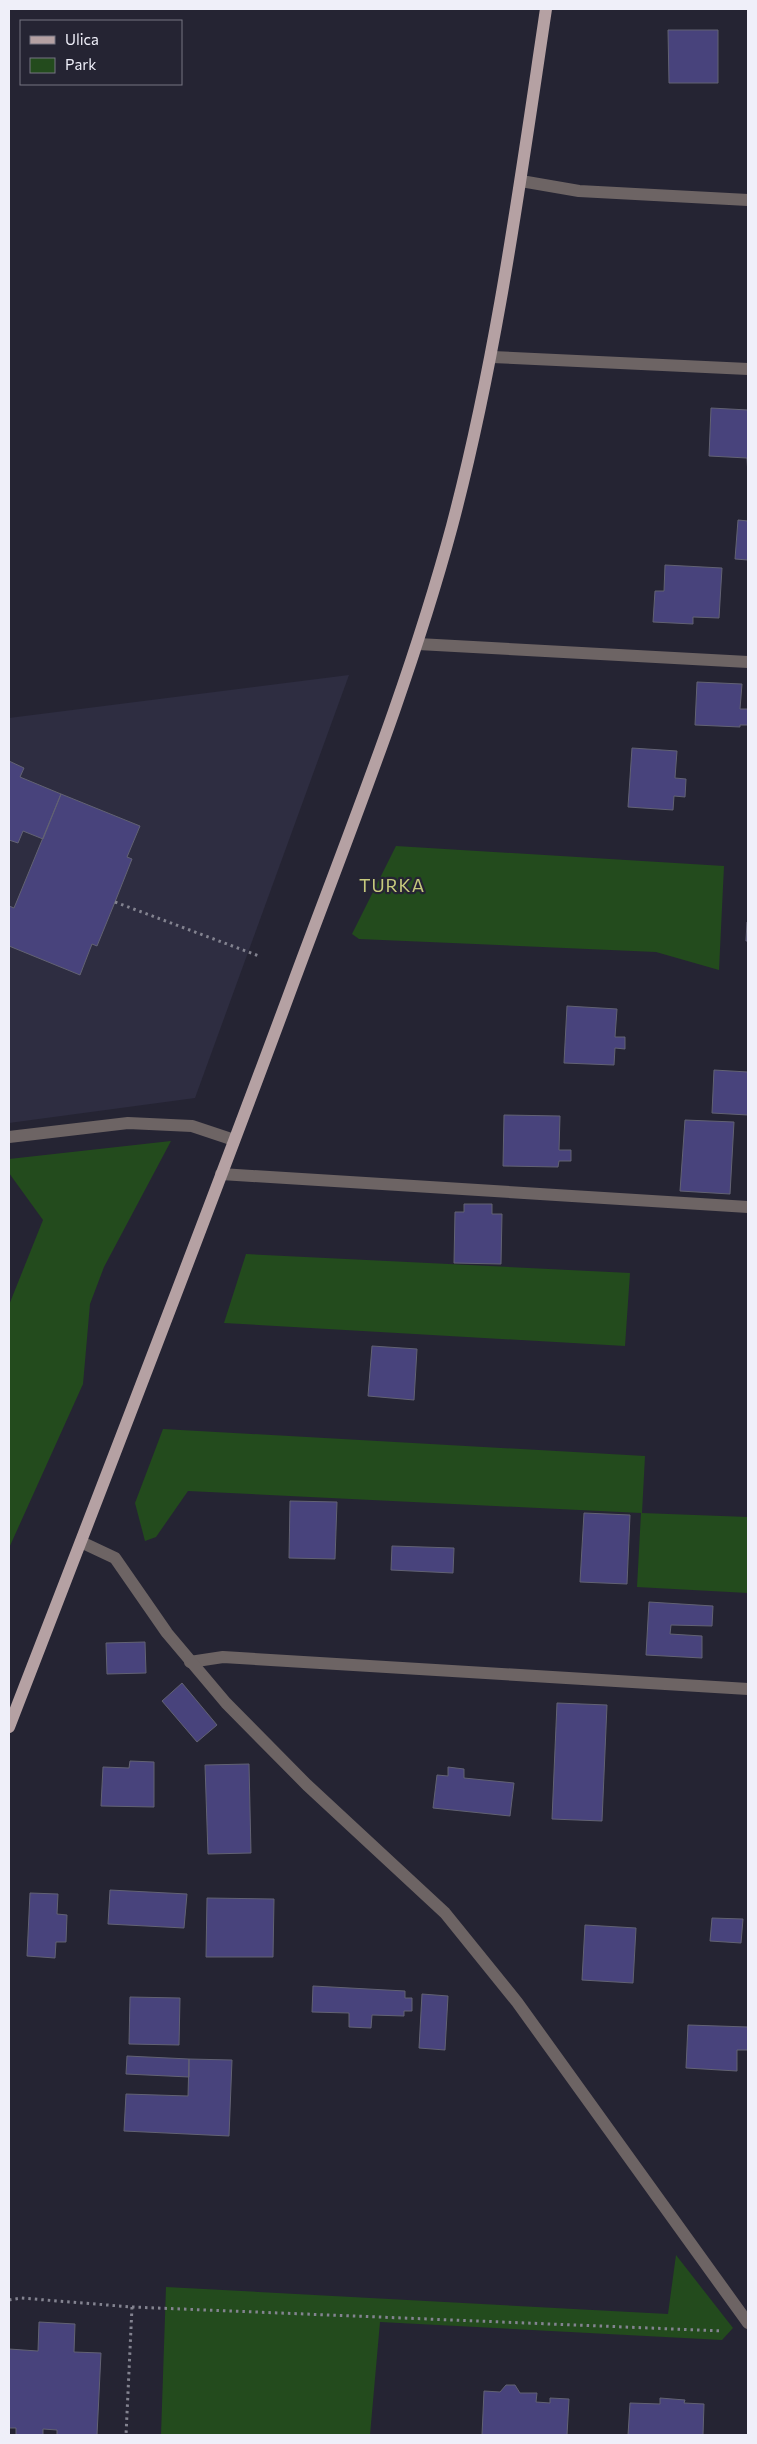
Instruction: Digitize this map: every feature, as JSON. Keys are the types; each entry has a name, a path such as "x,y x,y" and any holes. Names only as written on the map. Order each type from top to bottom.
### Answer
{"main road":[{"path":"9,1727 222,1174 389,730 418,644 453,520 492,357 546,9"}],"street":[{"path":"520,182 579,192 748,200"},
{"path":"492,357 748,369"},
{"path":"418,644 748,662"},
{"path":"9,1137 128,1122 192,1126 234,1140"},
{"path":"222,1174 748,1207"},
{"path":"81,1542 114,1558 167,1633 226,1703 307,1785 427,1895 479,1953 560,2060 748,2323"},
{"path":"190,1662 222,1657 748,1689"}],"path":[{"path":"115,902 259,956"},
{"path":"9,2300 21,2298 132,2307 730,2331"},
{"path":"126,2435 132,2307"}],"shaded area":[{"path":"349,675 195,1098 9,1123 9,718"}],"green space":[{"path":"396,846 724,866 719,970 656,952 359,939 352,934"},
{"path":"171,1141 104,1267 90,1304 83,1384 9,1548 9,1305 43,1220 9,1173 9,1159"},
{"path":"246,1254 630,1273 625,1346 224,1323"},
{"path":"163,1429 645,1456 642,1513 748,1517 748,1593 637,1587 641,1513 188,1491 156,1537 145,1541 135,1503"},
{"path":"676,2255 733,2328 722,2340 380,2322 370,2435 161,2435 166,2287 668,2314"}],"building":[{"path":"668,30 718,30 718,83 669,83"},
{"path":"711,408 748,410 748,476 747,458 709,456"},
{"path":"738,520 748,521 748,560 735,559"},
{"path":"665,565 722,568 719,618 693,617 693,624 653,622 655,591 664,591"},
{"path":"697,682 742,684 740,709 748,709 748,725 740,725 740,727 695,725"},
{"path":"632,748 677,751 675,778 686,779 685,797 674,796 673,810 628,807"},
{"path":"9,761 24,768 20,777 61,794 43,839 23,831 18,843 9,840"},
{"path":"61,794 140,826 127,857 132,859 115,902 97,946 92,944 80,975 9,946 9,906 14,908"},
{"path":"747,922 748,941 746,941"},
{"path":"567,1006 617,1009 615,1037 625,1037 625,1049 615,1048 614,1065 564,1063"},
{"path":"714,1070 748,1072 748,1115 712,1113"},
{"path":"504,1115 560,1116 559,1150 571,1150 571,1161 559,1161 558,1167 503,1166"},
{"path":"685,1120 734,1122 730,1194 680,1191"},
{"path":"464,1204 492,1204 492,1214 502,1214 501,1264 454,1263 455,1212 464,1212"},
{"path":"372,1346 417,1349 414,1400 368,1396"},
{"path":"290,1501 337,1502 335,1559 289,1558"},
{"path":"584,1513 630,1515 627,1584 580,1582"},
{"path":"392,1546 454,1548 453,1573 391,1570"},
{"path":"649,1602 713,1606 712,1626 671,1625 670,1634 702,1636 702,1658 646,1655"},
{"path":"145,1642 146,1673 107,1674 106,1643"},
{"path":"182,1683 217,1725 197,1742 162,1701"},
{"path":"557,1703 607,1705 602,1821 552,1819"},
{"path":"130,1761 154,1762 154,1807 101,1806 103,1767 129,1768"},
{"path":"249,1764 251,1853 208,1854 205,1765"},
{"path":"448,1767 464,1769 464,1778 514,1783 510,1816 433,1808 437,1775 448,1776"},
{"path":"110,1890 187,1894 184,1928 108,1924"},
{"path":"30,1893 58,1894 57,1914 67,1915 66,1942 56,1942 55,1958 27,1956"},
{"path":"207,1898 274,1899 273,1957 206,1957"},
{"path":"712,1918 743,1919 741,1943 710,1941"},
{"path":"585,1925 636,1928 633,1983 582,1980"},
{"path":"313,1986 405,1991 405,1998 412,1998 412,2011 404,2011 404,2016 372,2015 371,2028 349,2027 349,2013 312,2012"},
{"path":"422,1994 448,1996 445,2050 419,2048"},
{"path":"130,1997 180,1998 179,2045 129,2044"},
{"path":"688,2025 748,2027 748,2050 737,2050 737,2071 686,2068"},
{"path":"127,2056 189,2059 189,2077 126,2074"},
{"path":"189,2059 232,2060 229,2136 124,2131 126,2094 188,2096"},
{"path":"39,2322 75,2324 74,2352 101,2353 97,2435 57,2435 57,2430 43,2429 43,2435 16,2435 16,2428 9,2428 9,2349 38,2351"},
{"path":"506,2385 515,2385 520,2393 537,2393 536,2402 550,2403 550,2398 569,2399 567,2435 482,2435 484,2391 500,2392"},
{"path":"660,2398 685,2400 684,2403 704,2404 703,2435 628,2435 630,2403 660,2404"}],"district":[{"name":"TURKA","path":"392,885"}]}
